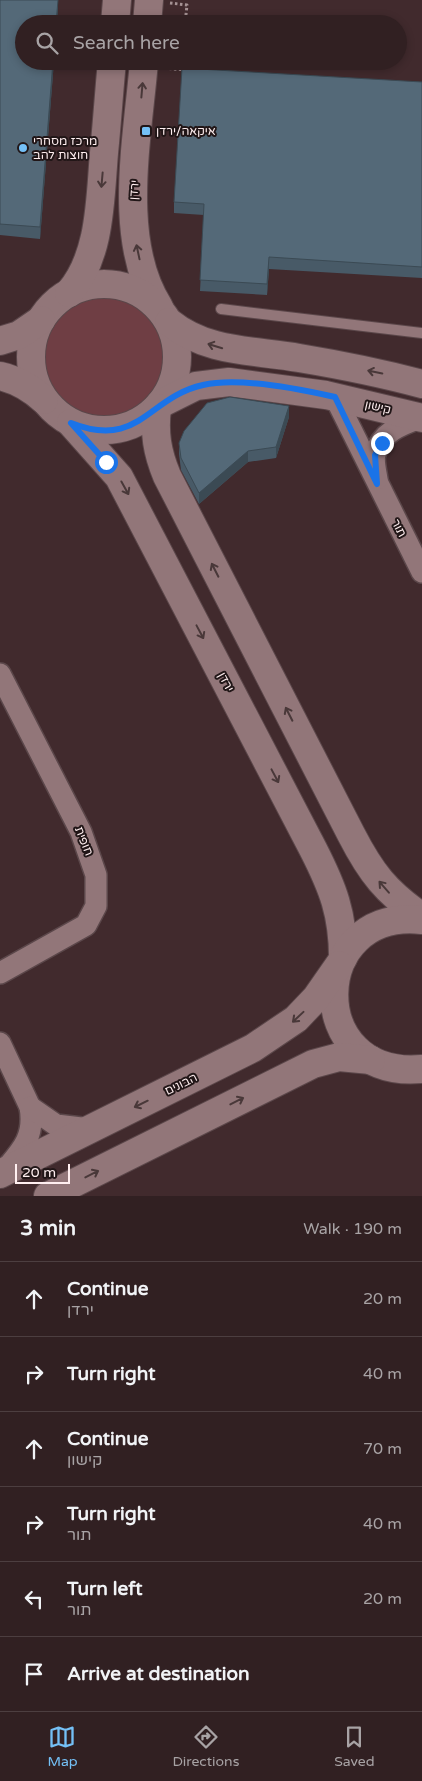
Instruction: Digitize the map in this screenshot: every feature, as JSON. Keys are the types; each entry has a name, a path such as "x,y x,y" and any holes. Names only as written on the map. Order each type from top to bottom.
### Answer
{"street":[{"path":"116,15 117,0"},
{"path":"69,293 77,283 86,264 97,221 111,70"},
{"name":"ירדן","path":"144,70 133,197 134,221 144,275 166,318"},
{"path":"46,402 35,383 30,362 32,340 41,320 53,304 69,293 91,285 114,284 136,291 155,304 166,318 185,334 224,348 340,364 422,384"},
{"path":"0,376 12,379 34,391 53,410 71,423 94,430 117,430 138,422 159,406 172,386 178,365 176,343 166,318"},
{"path":"0,341 19,335 41,320"},
{"name":"קישון","path":"159,406 189,389 220,382 274,387 335,397 421,418"},
{"name":"תור","path":"335,397 422,572"},
{"path":"159,406 154,430 159,457 167,476 367,864 396,900 422,919"},
{"name":"תור","path":"377,484 375,455 388,432 399,425 421,418"},
{"name":"ירדן","path":"71,423 119,477 313,849 330,884 340,916 343,930 341,962"},
{"name":"חופית","path":"0,674 81,832 96,875 96,906 86,925 0,973"},
{"name":"הבונים","path":"1,1173 260,1044 296,1019 316,998 361,935 376,926 391,921 422,919"},
{"path":"341,962 333,992 334,1007 339,1025 355,1048 372,1060 391,1068 406,1070 422,1069"},
{"path":"0,1043 30,1107 32,1127 20,1153 1,1173"},
{"path":"48,1196 313,1064 339,1058 372,1060"},
{"path":"30,1107 56,1125 90,1129"}],"lane":[{"path":"221,309 422,333"}],"path":[{"path":"149,9 187,5 186,15"},
{"path":"195,70 213,72"}],"shaded area":[{"path":"104,293 128,298 149,312 163,333 168,357 163,381 149,402 128,416 104,421 80,416 59,402 45,381 40,357 45,333 59,312 80,298"}],"building":[{"name":"מרכז מסחרי חוצות להב","path":"0,0 58,0 57,15 15,15 15,70 52,70 40,227 0,224"},
{"path":"182,70 216,70 422,82 422,267 269,257 267,284 200,280 204,204 174,202"},
{"path":"230,397 289,406 276,447 248,451 199,493 181,458 179,443 184,431 207,403"}],"place":[{"name":"איקאה/ירדן","path":"146,131"},
{"name":"מרכז מסחרי חוצות להב","path":"23,148"}],"route":[{"path":"106,462 71,423 82,428 105,431 128,427 149,416 160,404 183,392 203,384 220,382 274,387 335,397 377,484 375,455 382,443"}]}
